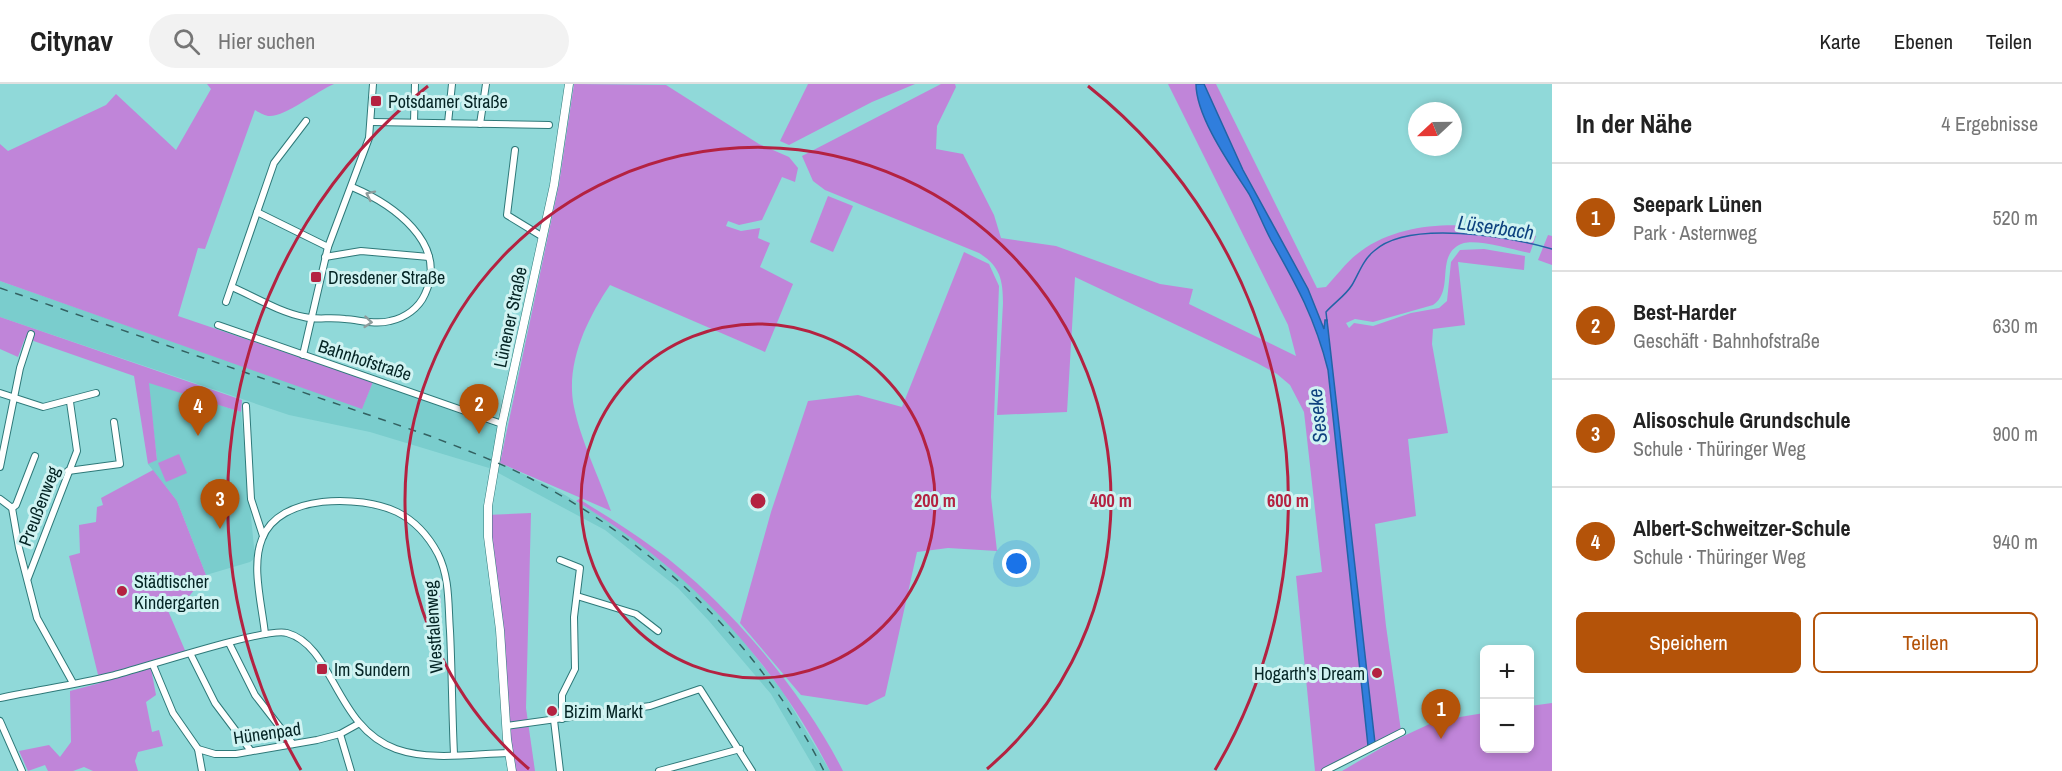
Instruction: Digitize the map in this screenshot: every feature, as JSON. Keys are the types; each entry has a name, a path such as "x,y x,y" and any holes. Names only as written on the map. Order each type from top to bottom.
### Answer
{"main road":[{"name":"Lünener Straße","path":"512,771 508,753 500,630 488,527 491,481 543,237 569,84"}],"street":[{"path":"303,355 328,247 366,150 372,122 373,84"},
{"path":"414,122 415,84"},
{"path":"448,123 452,84"},
{"path":"480,124 486,84"},
{"path":"226,302 274,163 306,121"},
{"path":"372,122 549,125"},
{"path":"515,150 507,215 543,237"},
{"path":"232,287 310,318 381,323 402,317 418,305 426,293 431,276 429,257 420,237 403,217 379,199 352,186"},
{"path":"257,212 328,247"},
{"path":"325,257 361,251 429,257"},
{"name":"Bahnhofstraße","path":"218,325 502,424"},
{"path":"0,467 16,399 20,368 31,334"},
{"path":"0,393 43,406 70,402 96,393"},
{"name":"Preußenweg","path":"28,578 77,451 70,402"},
{"path":"246,406 251,499 262,536 258,563 265,634"},
{"path":"68,471 120,464 114,422"},
{"path":"12,508 16,505 35,456"},
{"path":"0,499 12,508 37,618 73,683"},
{"name":"Westfalenweg","path":"262,536 277,518 293,508 347,500 397,512 420,530 438,555 447,585 454,754"},
{"path":"560,560 580,568 574,617 575,669 561,695 562,719"},
{"path":"577,596 636,614 649,621 658,631"},
{"path":"0,698 153,665 229,643 282,632 304,642 333,680 340,697 358,724 370,735 398,749 419,753 508,753"},
{"path":"229,643 255,695 293,744"},
{"path":"191,655 215,703 251,751"},
{"path":"153,665 173,713 198,749 202,771"},
{"path":"506,726 651,706 700,689 752,771"},
{"path":"554,720 560,771"},
{"path":"0,721 22,771"},
{"name":"Hünenpad","path":"198,749 215,754 251,751 340,734 358,724"},
{"path":"1325,771 1402,732"},
{"path":"340,734 351,771"},
{"path":"659,771 740,749"}],"shaded area":[{"path":"207,84 334,84 283,113 268,116 255,110 205,249 198,248 178,316 373,382 362,409 0,281 0,144 8,151 106,105 116,94 176,150 211,89"},
{"path":"574,84 666,85 759,144 789,157 798,168 795,182 782,177 762,220 739,225 728,221 726,226 741,231 760,228 758,238 770,243 760,267 793,284 765,352 610,285 593,312 575,358 572,391 581,432 611,511 500,463 559,184"},
{"path":"808,84 915,84 872,102 789,145 780,141"},
{"path":"941,84 955,84 956,87 937,126 936,149 963,154 994,215 1001,238 1056,246 1160,284 1193,289 1189,304 1296,356 1288,325 1168,84 1196,84 1208,126 1249,194 1297,288 1311,318 1328,370 1368,746 1320,771 1315,771 1296,576 1322,572 1304,412 1290,385 1277,374 1257,363 1075,277 1067,412 997,415 1003,295 1001,280 996,268 979,253 825,190 813,181 802,156"},
{"path":"1204,84 1216,84 1317,288 1326,287 1361,251 1401,232 1423,227 1469,226 1536,236 1530,253 1487,244 1464,243 1449,255 1443,290 1440,298 1433,305 1373,322 1355,319 1346,323 1349,328 1354,323 1373,326 1411,313 1439,308 1447,301 1451,262 1460,250 1484,249 1525,256 1524,270 1458,262 1465,325 1433,329 1432,344 1448,433 1408,439 1416,516 1375,524 1401,731 1375,743 1327,321 1325,331 1308,289 1243,170"},
{"path":"828,196 853,206 833,252 810,242"},
{"path":"1548,235 1552,236 1552,265 1538,260"},
{"path":"964,252 989,264 999,286 991,497 997,551 948,548 917,552 885,696 867,705 801,695 740,623 771,512 808,401 858,395 902,407"},
{"path":"0,281 362,408 373,382 505,430 500,463 553,488 611,522 650,550 703,597 739,635 783,692 830,771 816,771 771,694 709,621 678,588 605,530 489,468 370,432 289,415 0,317"},
{"path":"0,317 242,400 241,412 149,383 157,460 148,464 134,376 25,338 18,357 0,349"},
{"path":"148,382 241,412 255,558 250,562 206,575 177,501 148,464 157,459"},
{"path":"179,454 187,473 166,482 158,463"},
{"path":"153,470 177,501 206,575 187,599 166,606 187,655 150,663 156,695 146,702 152,732 159,730 163,746 138,752 135,761 138,771 93,771 84,767 73,771 48,771 45,765 28,771 19,751 49,745 60,757 71,742 70,691 100,683 69,556 80,553 79,525 96,522 97,507 103,505 101,498"},
{"path":"579,499 655,549 709,594 761,650 785,680 827,741 843,771 830,771 807,729 781,690 722,618 654,555 576,501"},
{"path":"531,513 526,708 535,771 511,771 486,515"},
{"path":"438,579 441,605 427,606 424,580"},
{"path":"1552,703 1552,771 1342,771 1393,741 1436,721 1480,714 1480,753 1534,753 1534,705"}],"water":[{"path":"1196,84 1204,84 1243,170 1308,289 1324,329 1325,320 1327,320 1375,743 1368,746 1328,370 1317,334 1289,272 1249,194 1208,126"}],"waterway":[{"name":"Lüserbach","path":"1327,321 1326,312 1349,289 1367,258 1390,241 1435,233 1460,234 1511,240 1552,249"}],"railway":[{"path":"0,288 430,436 510,468 580,507 624,537 664,569 738,642 770,682 799,725 824,771"}],"place":[{"name":"Potsdamer Straße","path":"376,101"},
{"name":"Dresdener Straße","path":"316,277"},
{"name":"Best-Harder","path":"479,434"},
{"name":"Albert-Schweitzer-Schule","path":"198,436"},
{"name":"Alisoschule Grundschule","path":"220,529"},
{"name":"Städtischer Kindergarten","path":"122,591"},
{"name":"Im Sundern","path":"322,669"},
{"name":"Hogarth's Dream","path":"1377,673"},
{"name":"Bizim Markt","path":"552,711"},
{"name":"Seepark Lünen","path":"1441,739"}],"water label":[{"name":"Seseke","path":"1317,416"}]}
